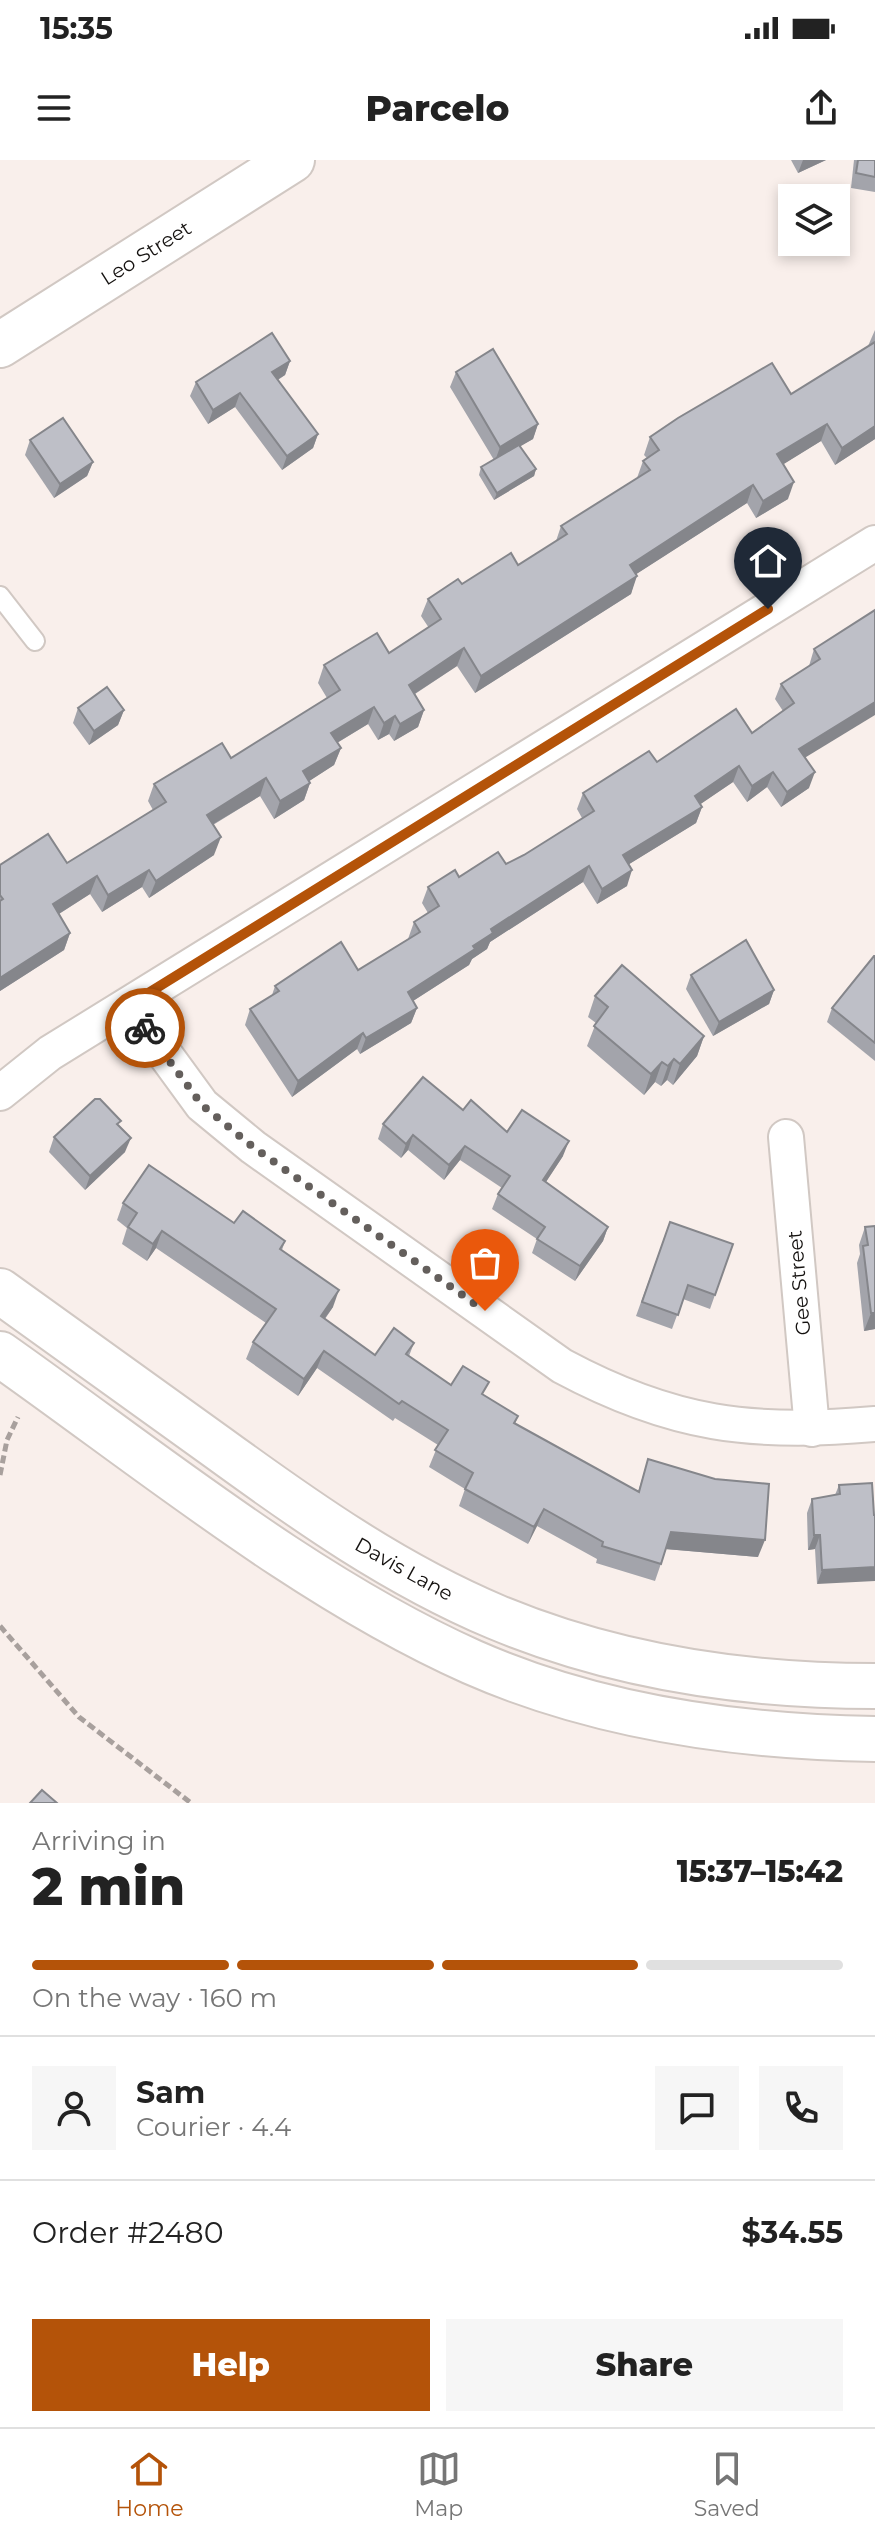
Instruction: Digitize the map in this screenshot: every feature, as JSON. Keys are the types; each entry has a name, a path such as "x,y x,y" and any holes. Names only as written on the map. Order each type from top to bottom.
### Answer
{"street":[{"name":"Leo Street","path":"0,345 292,160"},
{"path":"0,1093 50,1053 875,543"},
{"path":"129,1005 202,1105 253,1147 562,1366 608,1391 666,1413 735,1426 812,1429 875,1424"},
{"name":"Gee Street","path":"786,1137 812,1429"},
{"name":"Davis Lane","path":"0,1291 318,1520 399,1570 496,1617 602,1653 701,1674 788,1686 875,1686"},
{"path":"0,1354 295,1563 382,1617 474,1663 582,1699 688,1725 790,1738 875,1739"}],"lane":[{"path":"0,596 35,641"}],"path":[{"path":"0,1475 7,1440 18,1417"},
{"path":"0,1626 79,1717 191,1803"}],"building":[{"path":"858,160 875,160 875,177 856,173"},
{"path":"272,333 290,361 272,372 318,434 287,456 240,393 213,410 196,382"},
{"path":"875,342 875,426 842,448 827,424 777,454 794,482 763,501 753,485 630,565 637,576 481,676 464,648 409,685 424,710 400,724 395,716 384,723 374,707 331,733 341,748 303,771 310,783 280,801 266,778 207,815 221,837 156,881 149,870 108,895 97,876 53,904 70,933 0,978 0,901 3,899 0,895 0,865 48,834 67,863 166,802 154,784 222,743 231,758 340,690 324,665 377,633 389,653 441,619 428,599 458,579 462,584 511,553 518,565 567,534 561,526 650,470 643,461 659,450 650,437 678,418 772,363 791,394"},
{"path":"493,349 538,424 500,447 456,372"},
{"path":"63,418 93,462 60,484 30,440"},
{"path":"519,445 536,469 497,493 481,467"},
{"path":"875,610 875,702 799,749 815,772 787,792 773,772 752,786 739,766 695,796 702,807 623,855 632,870 602,889 589,866 491,929 493,933 473,946 475,949 408,992 417,1008 366,1038 363,1033 298,1081 250,1009 279,991 275,986 341,942 358,970 420,932 414,922 439,906 428,887 455,870 459,877 498,852 506,864 524,855 594,811 583,793 649,751 657,762 736,709 752,733 794,703 781,684 820,659 814,649"},
{"path":"107,687 124,710 94,731 78,708"},
{"path":"746,940 774,990 719,1022 691,975"},
{"path":"875,956 875,1043 832,1008"},
{"path":"622,965 704,1036 680,1064 674,1059 668,1066 662,1062 651,1074 594,1026 608,1007 595,996"},
{"path":"423,1077 463,1110 471,1100 507,1132 522,1110 569,1141 543,1180 608,1227 580,1266 537,1239 545,1227 498,1194 510,1176 465,1146 449,1165 413,1135 406,1144 383,1124"},
{"path":"95,1099 100,1099 121,1121 117,1124 131,1138 90,1176 54,1137"},
{"path":"149,1165 234,1223 243,1211 285,1241 280,1249 339,1290 321,1316 375,1355 394,1328 414,1343 406,1354 451,1385 463,1366 489,1382 482,1394 518,1416 514,1423 639,1492 648,1459 715,1479 769,1484 765,1540 671,1532 661,1564 602,1546 603,1542 544,1509 534,1527 465,1489 473,1473 435,1450 448,1430 402,1401 399,1404 324,1351 304,1379 253,1342 276,1309 162,1231 153,1244 128,1227 137,1213 123,1203"},
{"path":"670,1222 733,1244 715,1295 688,1285 678,1315 642,1302"},
{"path":"875,1226 875,1313 871,1313 863,1246 868,1245 865,1227"},
{"path":"872,1483 875,1567 822,1570 820,1535 814,1535 812,1499 840,1494 839,1485"},
{"path":"42,1790 57,1803 30,1803"}],"way so far":[{"path":"145,1028 202,1105 253,1147 485,1311"}],"route":[{"path":"145,1028 129,1005 768,609"}]}
